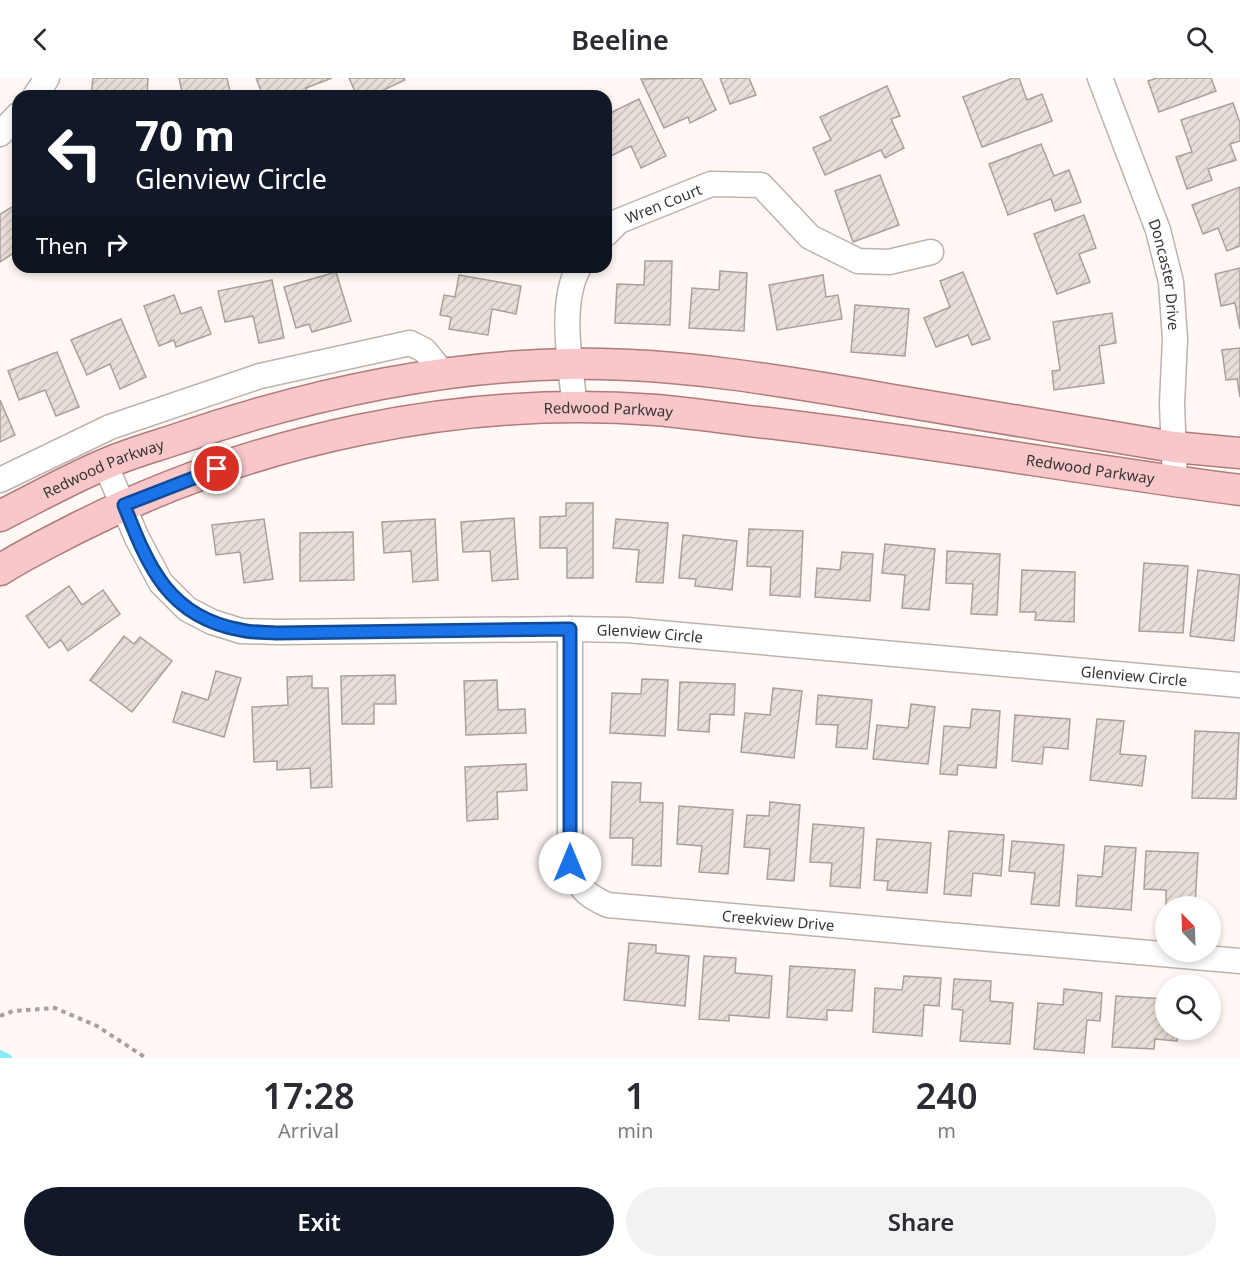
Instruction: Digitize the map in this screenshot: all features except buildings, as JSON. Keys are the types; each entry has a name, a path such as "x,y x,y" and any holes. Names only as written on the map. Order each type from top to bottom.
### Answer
{"main road":[{"name":"Redwood Parkway","path":"0,516 105,464 207,429 275,409 385,383 487,368 570,364 657,367 768,379 1174,447 1240,453"},
{"name":"Redwood Parkway","path":"0,570 20,557 124,505 234,463 297,445 390,424 494,411 575,408 655,410 837,431 1240,490"}],"street":[{"name":"Doncaster Drive","path":"1100,78 1158,230 1171,282 1175,339 1172,404 1175,482"},
{"path":"0,134 12,121"},
{"name":"Wren Court","path":"612,228 619,221 711,184 761,185 810,237 858,261 889,262 931,252"},
{"path":"575,273 571,280 567,305 575,408"},
{"path":"0,480 110,427 260,376 410,343 424,350 444,374"},
{"name":"Glenview Circle","path":"105,464 137,538 161,583 187,609 212,622 241,631 278,633 627,630 1240,686"},
{"name":"Creekview Drive","path":"570,629 570,863 576,880 584,892 594,899 608,905 1240,961"}],"path":[{"path":"0,1016 12,1011 55,1008 98,1026 146,1058"}],"waterway":[{"path":"0,1054 8,1058"}],"route":[{"path":"217,469 124,505 137,538 161,583 187,609 212,622 241,631 278,633 570,629 570,863"}]}
